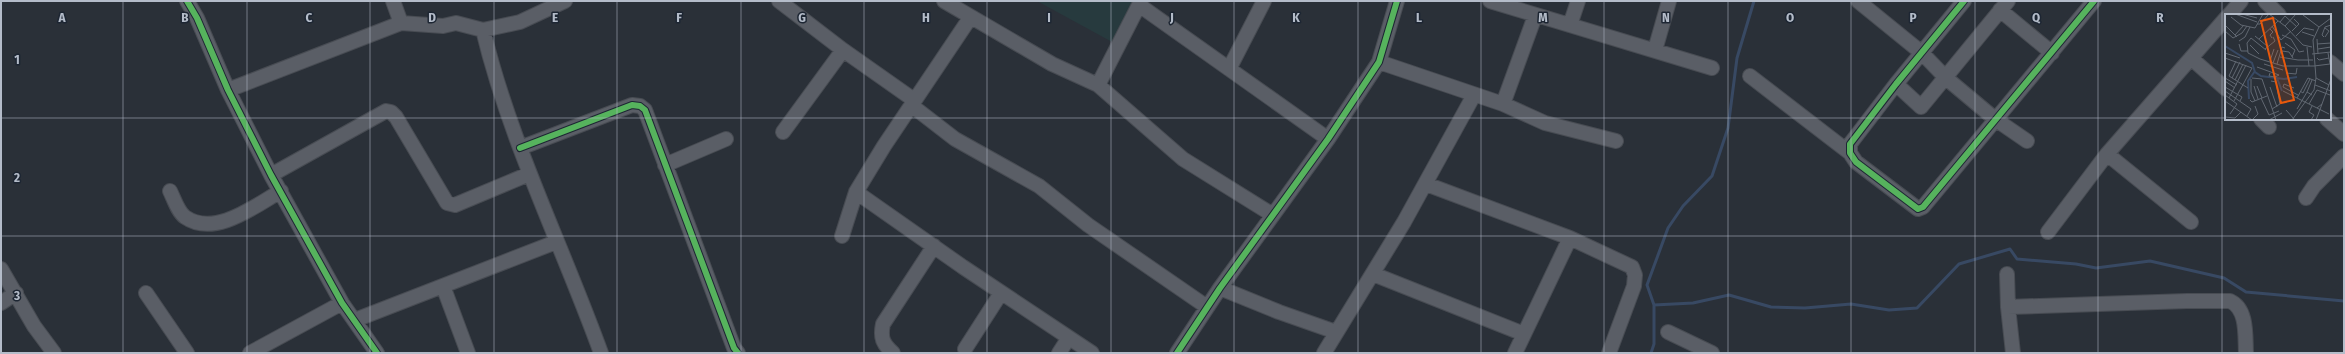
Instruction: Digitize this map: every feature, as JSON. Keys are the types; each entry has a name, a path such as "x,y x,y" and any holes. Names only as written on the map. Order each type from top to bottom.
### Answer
{"street":[{"path":"187,1 197,18 228,90 271,174 342,303 377,353"},
{"path":"392,1 400,23"},
{"path":"228,90 400,23 443,26 456,23 483,30 520,22 565,1"},
{"path":"779,1 912,102 955,139 1039,186 1088,225 1207,307"},
{"path":"944,1 970,18 1052,64 1098,85 1183,159 1273,215"},
{"path":"1229,69 1264,1"},
{"path":"1177,353 1220,288 1328,139 1379,62 1397,1"},
{"path":"1490,1 1535,16 1570,25 1712,68"},
{"path":"1570,25 1578,1"},
{"path":"1655,50 1669,1"},
{"path":"1850,153 1850,144 1896,84 1964,1"},
{"path":"1750,76 1850,153 1856,162 1918,209 1923,207 2094,1"},
{"path":"2230,14 2241,1"},
{"path":"2264,1 2278,14"},
{"path":"1098,85 1140,3 1229,69 1328,139"},
{"path":"1865,4 1922,53 1946,78 1995,119 2027,141"},
{"path":"1896,84 1921,107 2004,6 2052,53"},
{"path":"1503,104 1535,16"},
{"path":"842,236 856,192 912,102 970,18"},
{"path":"2048,232 2107,154 2225,19"},
{"path":"483,30 489,57 529,174 601,353"},
{"path":"783,132 843,50"},
{"path":"2191,58 2225,88"},
{"path":"1379,62 1503,104 1545,123 1616,141"},
{"path":"2331,63 2344,74"},
{"path":"1324,353 1374,274 1426,184 1474,95"},
{"path":"520,148 636,105 644,110 732,351"},
{"path":"271,174 386,111 391,112 396,117 447,203 455,205 529,174"},
{"path":"2328,120 2344,134"},
{"path":"665,165 726,139"},
{"path":"2107,154 2191,222"},
{"path":"2306,198 2314,186 2344,156"},
{"path":"1426,184 1570,238 1632,267 1635,275 1622,320 1609,353"},
{"path":"170,191 185,217 196,222 213,224 231,219 281,191"},
{"path":"856,192 1068,339 1092,353"},
{"path":"1515,353 1570,238"},
{"path":"355,320 556,242"},
{"path":"893,353 885,346 881,336 883,324 934,246"},
{"path":"1,269 34,326 54,353"},
{"path":"1374,274 1524,334"},
{"path":"2007,274 2008,307 2013,353"},
{"path":"444,286 468,353"},
{"path":"1220,288 1279,312 1336,332"},
{"path":"1,303 16,293"},
{"path":"146,293 187,353"},
{"path":"965,349 1001,293"},
{"path":"2008,307 2230,301 2235,303 2242,314 2246,353"},
{"path":"250,353 342,303"},
{"path":"1668,332 1712,353"},
{"path":"1059,353 1068,339"}],"green space":[{"path":"1037,1 1136,1 1114,43"}],"waterway":[{"path":"1651,353 1654,344 1654,305 1647,285 1668,228 1683,206 1712,176 1728,128 1737,58 1754,1"},
{"path":"1654,305 1693,303 1729,295 1771,307 1805,308 1851,304 1889,310 1917,308 1959,264 2010,249 2017,259 2076,264 2096,268 2150,261 2224,278 2246,292 2344,301"}],"cycle path":[{"path":"187,1 197,18 228,90 271,175 342,303 377,353"},
{"path":"1177,353 1220,288 1328,139 1379,62 1397,1"},
{"path":"1964,1 1896,84 1850,144 1850,153 1856,162 1918,209 1923,207 2094,1"},
{"path":"520,148 632,105 640,106 645,110 734,348 738,353"}]}
